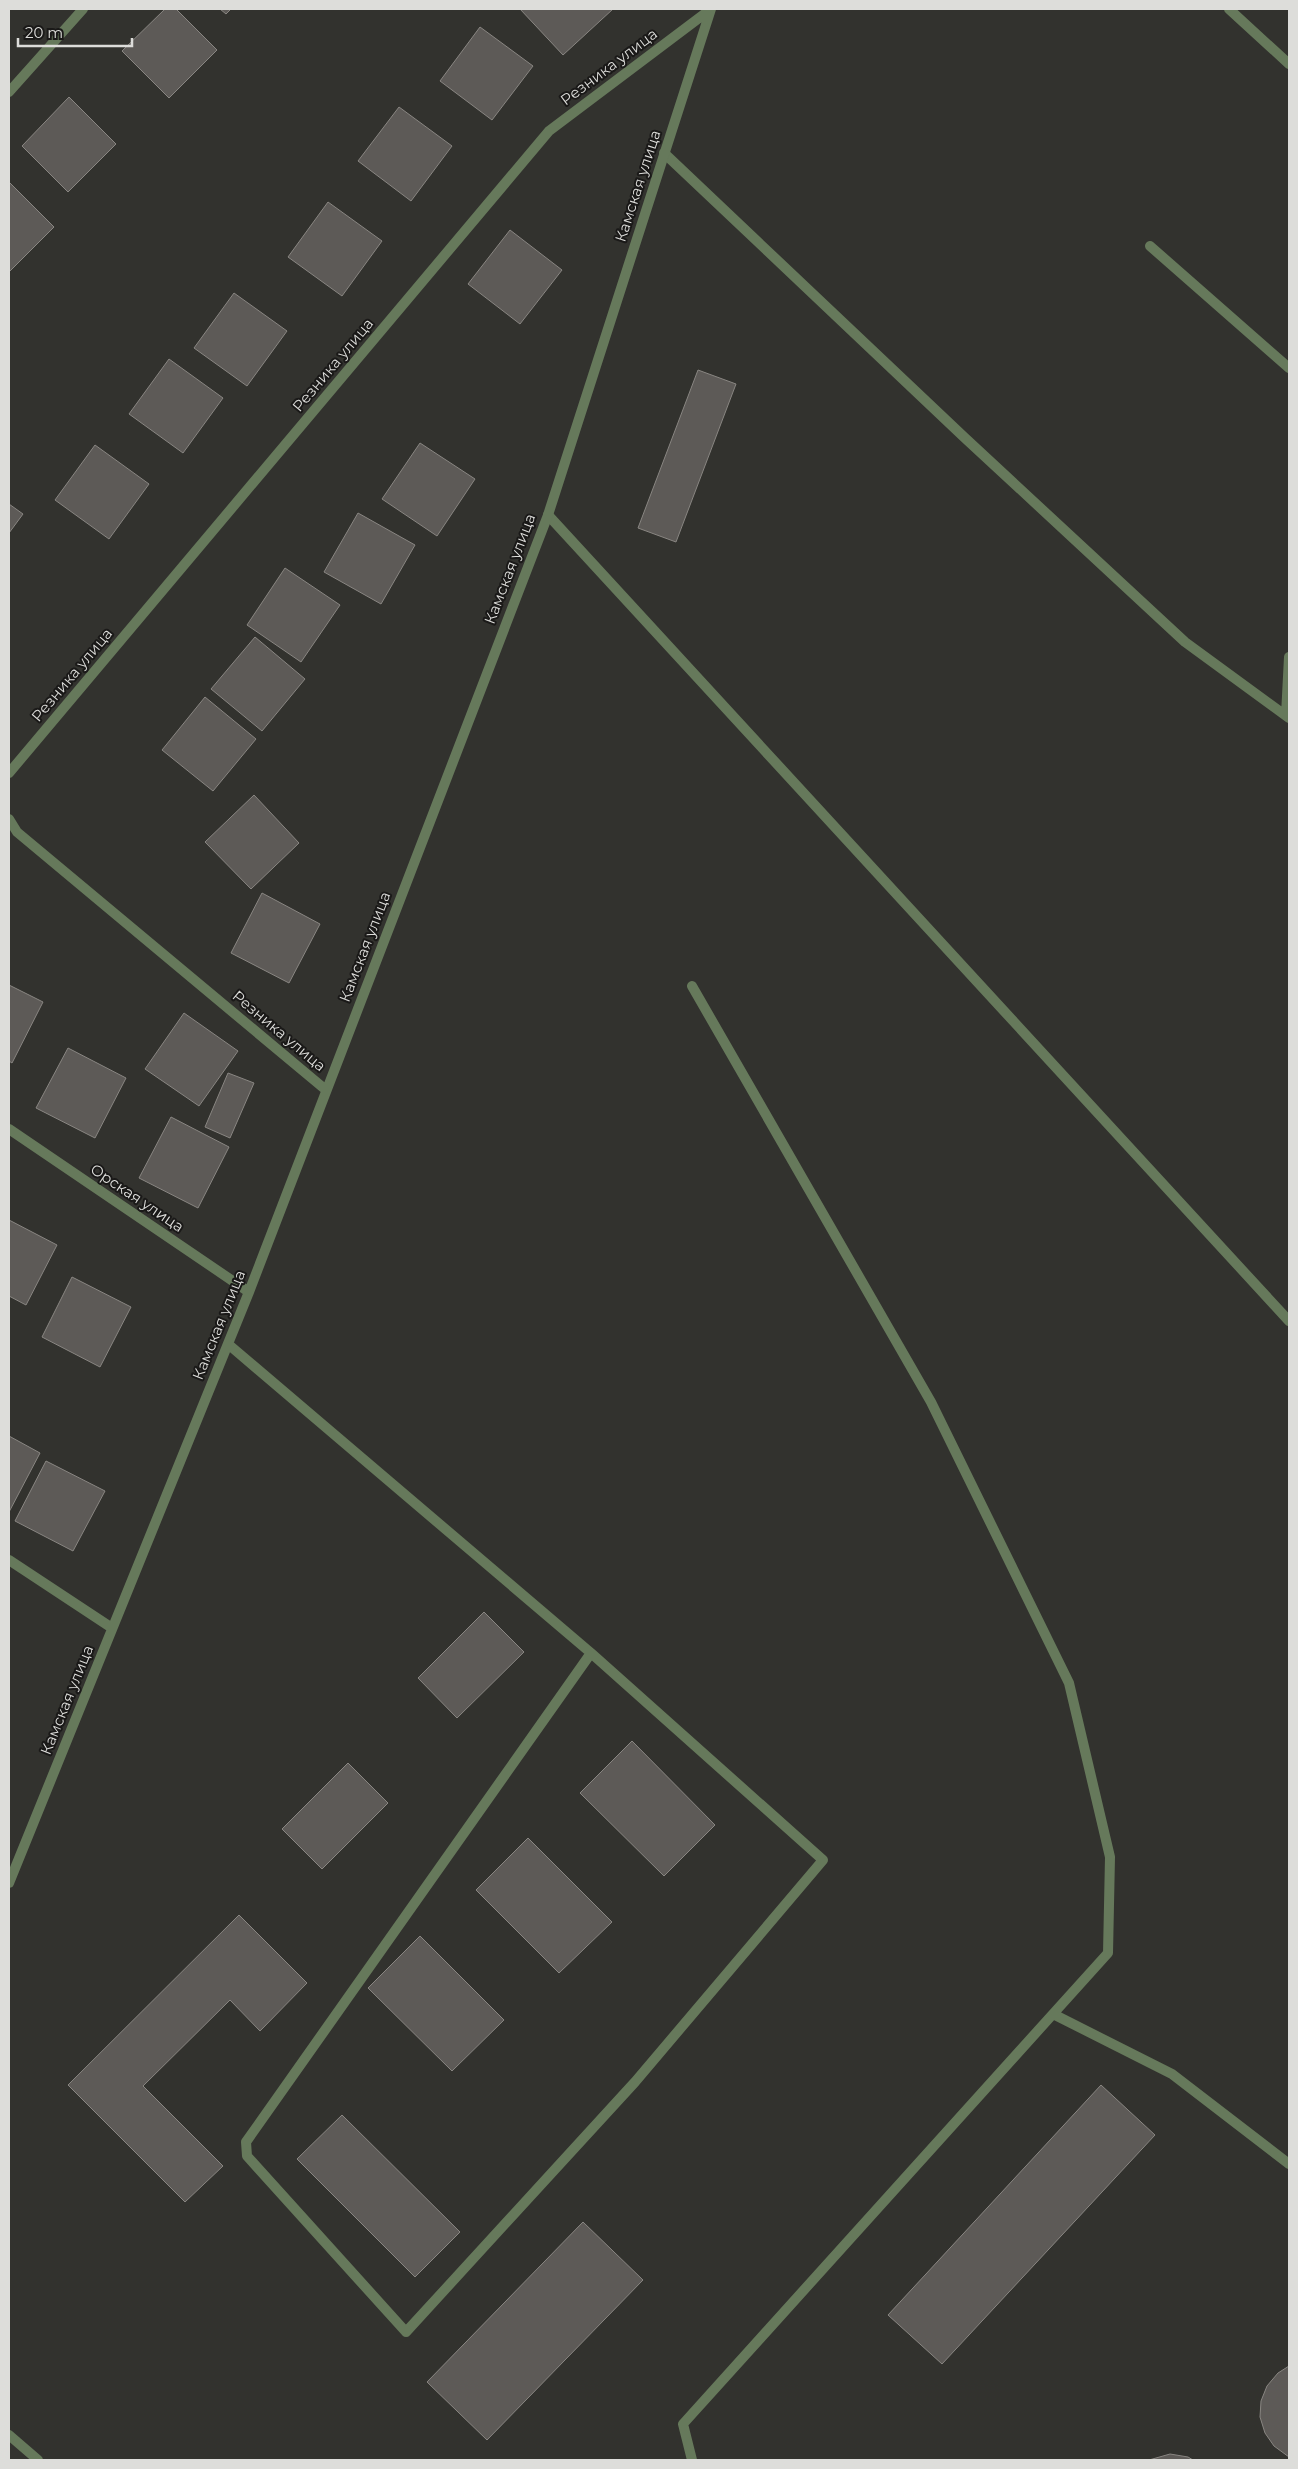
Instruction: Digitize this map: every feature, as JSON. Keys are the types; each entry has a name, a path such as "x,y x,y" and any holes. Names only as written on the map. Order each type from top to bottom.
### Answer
{"street":[{"path":"9,92 83,9"},
{"name":"Камская улица","path":"9,1883 249,1292 548,515 711,9"},
{"name":"Резника улица","path":"9,773 549,131 711,9"},
{"path":"1230,9 1289,64"},
{"path":"664,153 958,431 1185,642 1287,716"},
{"path":"1150,246 1289,368"},
{"path":"548,515 1289,1321"},
{"path":"1287,716 1289,657"},
{"name":"Резника улица","path":"9,819 17,832 326,1090"},
{"path":"692,986 931,1402 1069,1683 1110,1857 1108,1953 683,2424 692,2460"},
{"name":"Орская улица","path":"9,1129 249,1292"},
{"path":"228,1344 591,1653 822,1860 636,2082 406,2332 247,2156 246,2142 591,1653"},
{"path":"9,1560 112,1628"},
{"path":"1053,2014 1172,2074 1289,2164"},
{"path":"9,2435 38,2460"}],"building":[{"path":"165,9 176,9 217,50 169,98 122,51"},
{"path":"220,9 231,9 226,14"},
{"path":"520,9 613,9 563,55"},
{"path":"480,27 533,66 492,120 440,81"},
{"path":"69,97 116,144 68,192 22,146"},
{"path":"399,107 452,146 411,201 358,161"},
{"path":"9,182 54,227 9,272"},
{"path":"328,202 382,241 342,296 288,257"},
{"path":"510,230 562,270 520,324 468,284"},
{"path":"234,293 287,331 247,386 194,348"},
{"path":"169,359 223,398 183,453 129,414"},
{"path":"698,370 736,384 676,542 638,528"},
{"path":"420,443 475,479 437,536 382,499"},
{"path":"95,445 149,484 109,539 55,500"},
{"path":"9,504 23,514 9,533"},
{"path":"358,513 415,545 381,604 324,572"},
{"path":"285,568 340,605 301,662 247,625"},
{"path":"255,637 305,679 262,731 211,689"},
{"path":"205,697 256,739 213,791 162,750"},
{"path":"254,795 299,843 251,889 205,842"},
{"path":"262,893 320,924 289,983 231,953"},
{"path":"9,985 43,1002 12,1063 9,1061"},
{"path":"184,1013 238,1051 199,1106 145,1069"},
{"path":"68,1048 126,1078 95,1138 36,1108"},
{"path":"228,1073 254,1083 230,1138 205,1127"},
{"path":"171,1117 229,1147 198,1208 139,1178"},
{"path":"9,1220 57,1245 26,1305 9,1296"},
{"path":"72,1277 131,1307 100,1367 42,1337"},
{"path":"9,1436 40,1453 9,1512"},
{"path":"46,1461 105,1491 73,1551 15,1521"},
{"path":"484,1612 524,1652 457,1718 418,1678"},
{"path":"632,1741 715,1825 664,1876 580,1793"},
{"path":"348,1763 388,1803 322,1869 282,1829"},
{"path":"528,1838 612,1922 559,1973 476,1890"},
{"path":"239,1915 307,1983 260,2031 230,2000 143,2086 223,2166 185,2202 68,2085"},
{"path":"420,1936 504,2020 452,2071 368,1988"},
{"path":"1101,2085 1155,2135 942,2364 888,2315"},
{"path":"342,2115 460,2232 415,2277 297,2159"},
{"path":"583,2222 643,2280 487,2440 427,2382"},
{"path":"1289,2366 1289,2457 1274,2446 1265,2433 1260,2417 1261,2401 1267,2386 1278,2373"},
{"path":"1170,2454 1188,2457 1193,2460 1149,2460"}]}
